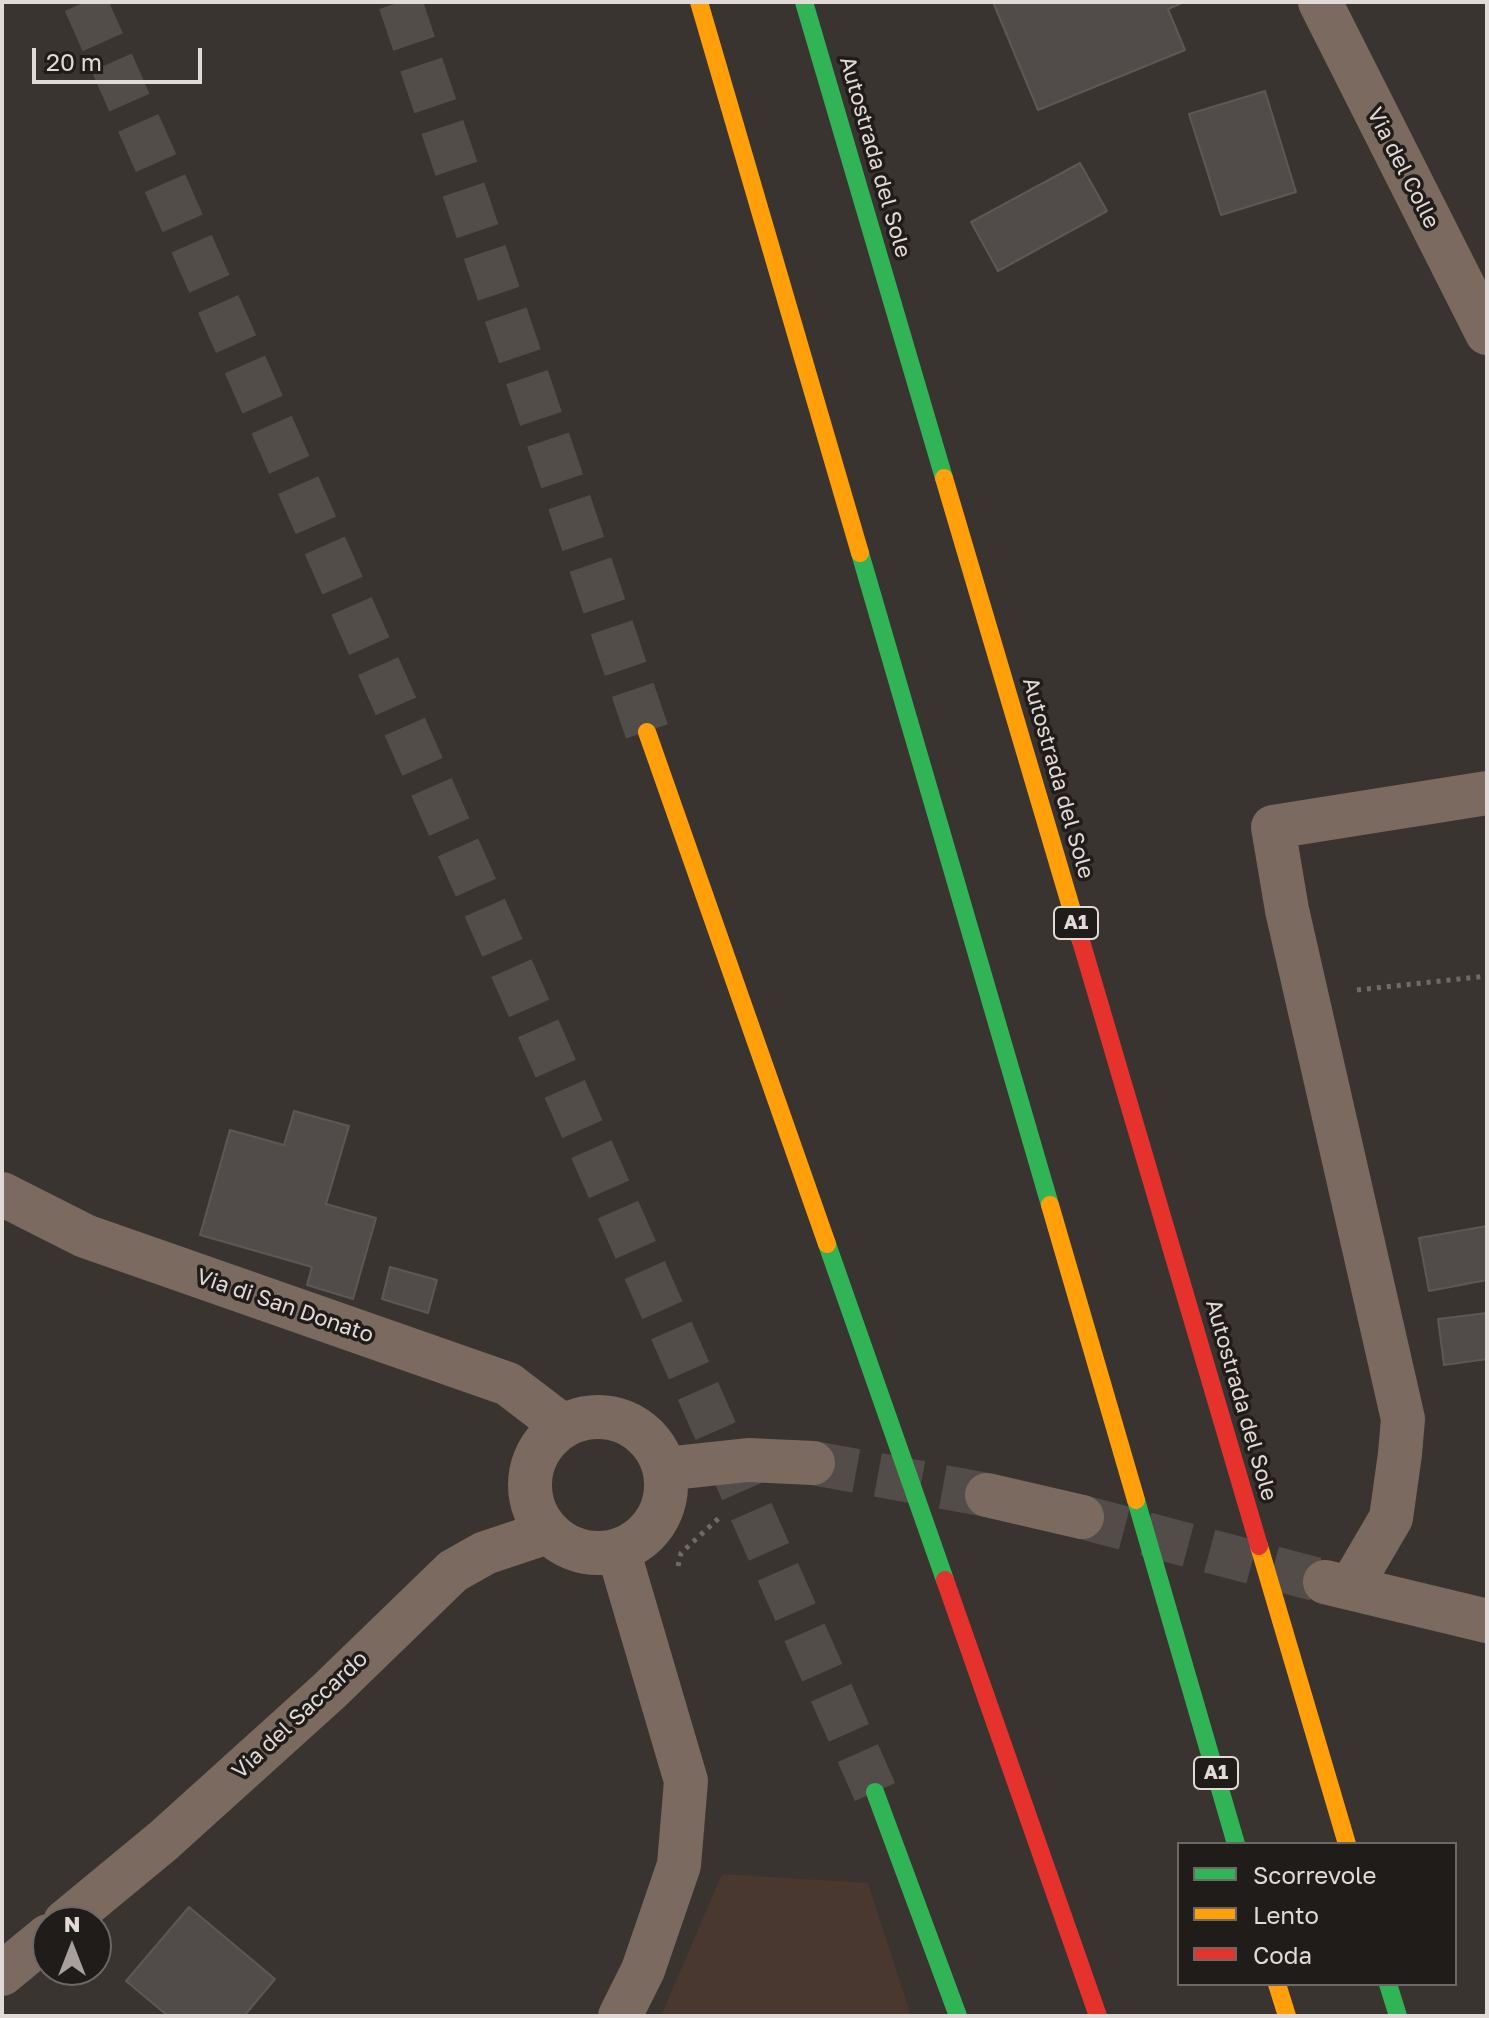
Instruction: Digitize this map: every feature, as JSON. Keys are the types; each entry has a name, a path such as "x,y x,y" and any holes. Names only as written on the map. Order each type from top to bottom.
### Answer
{"main road":[{"name":"A1","path":"699,2 1235,1842"},
{"name":"Autostrada del Sole","path":"804,2 1346,1842"},
{"path":"647,732 1098,2016"},
{"path":"875,1792 958,2016"},
{"path":"1278,1986 1287,2016"},
{"path":"1389,1986 1398,2016"}],"street":[{"name":"Via del Colle","path":"1320,2 1487,333"},
{"path":"1487,793 1273,827 1287,910 1403,1419 1391,1518 1336,1584 1487,1621"},
{"name":"Via di San Donato","path":"2,1194 85,1236 508,1384 563,1426"},
{"path":"595,1417 618,1420 639,1430 654,1447 664,1469 666,1489 652,1527 637,1541 618,1550 600,1553 580,1551 563,1543 548,1532 537,1517 531,1497 530,1477 536,1457 547,1440 563,1426 595,1417"},
{"path":"664,1469 748,1460 813,1463"},
{"path":"987,1495 1082,1517"},
{"name":"Via del Saccardo","path":"84,1906 163,1841 304,1713 453,1571 485,1553 548,1532"},
{"path":"618,1550 686,1781 679,1865 643,1970 620,2016"},
{"path":"2,1974 32,1949"}],"path":[{"path":"1307,995 1487,976"}],"shaded area":[{"path":"722,1874 868,1883 911,2016 661,2016"}],"building":[{"path":"993,2 1184,2 1168,9 1185,50 1038,110"},
{"path":"1265,91 1296,192 1221,215 1189,114"},
{"path":"1080,163 1107,211 998,271 971,222"},
{"path":"294,1111 349,1126 326,1204 376,1218 353,1299 307,1285 312,1267 200,1235 230,1130 284,1145"},
{"path":"1487,1226 1487,1280 1429,1291 1419,1238"},
{"path":"390,1267 437,1280 428,1313 382,1299"},
{"path":"1487,1313 1487,1359 1444,1365 1438,1319"},
{"path":"189,1907 275,1979 244,2016 168,2016 126,1981"}],"tunnel":[{"path":"85,2 875,1792"},
{"path":"400,2 647,732"},
{"path":"813,1463 987,1495"},
{"path":"1082,1517 1322,1581"}],"traffic: fast":[{"path":"804,2 944,478"},
{"path":"860,553 1050,1205"},
{"path":"827,1244 945,1580"},
{"path":"1136,1500 1235,1842"},
{"path":"875,1792 958,2016"},
{"path":"1389,1986 1398,2016"}],"traffic: slow":[{"path":"699,2 860,553"},
{"path":"944,478 1081,941"},
{"path":"647,732 827,1244"},
{"path":"1050,1205 1136,1500"},
{"path":"1259,1546 1346,1842"},
{"path":"1278,1986 1287,2016"}],"traffic: jam":[{"path":"1081,941 1259,1546"},
{"path":"945,1580 1098,2016"}]}
